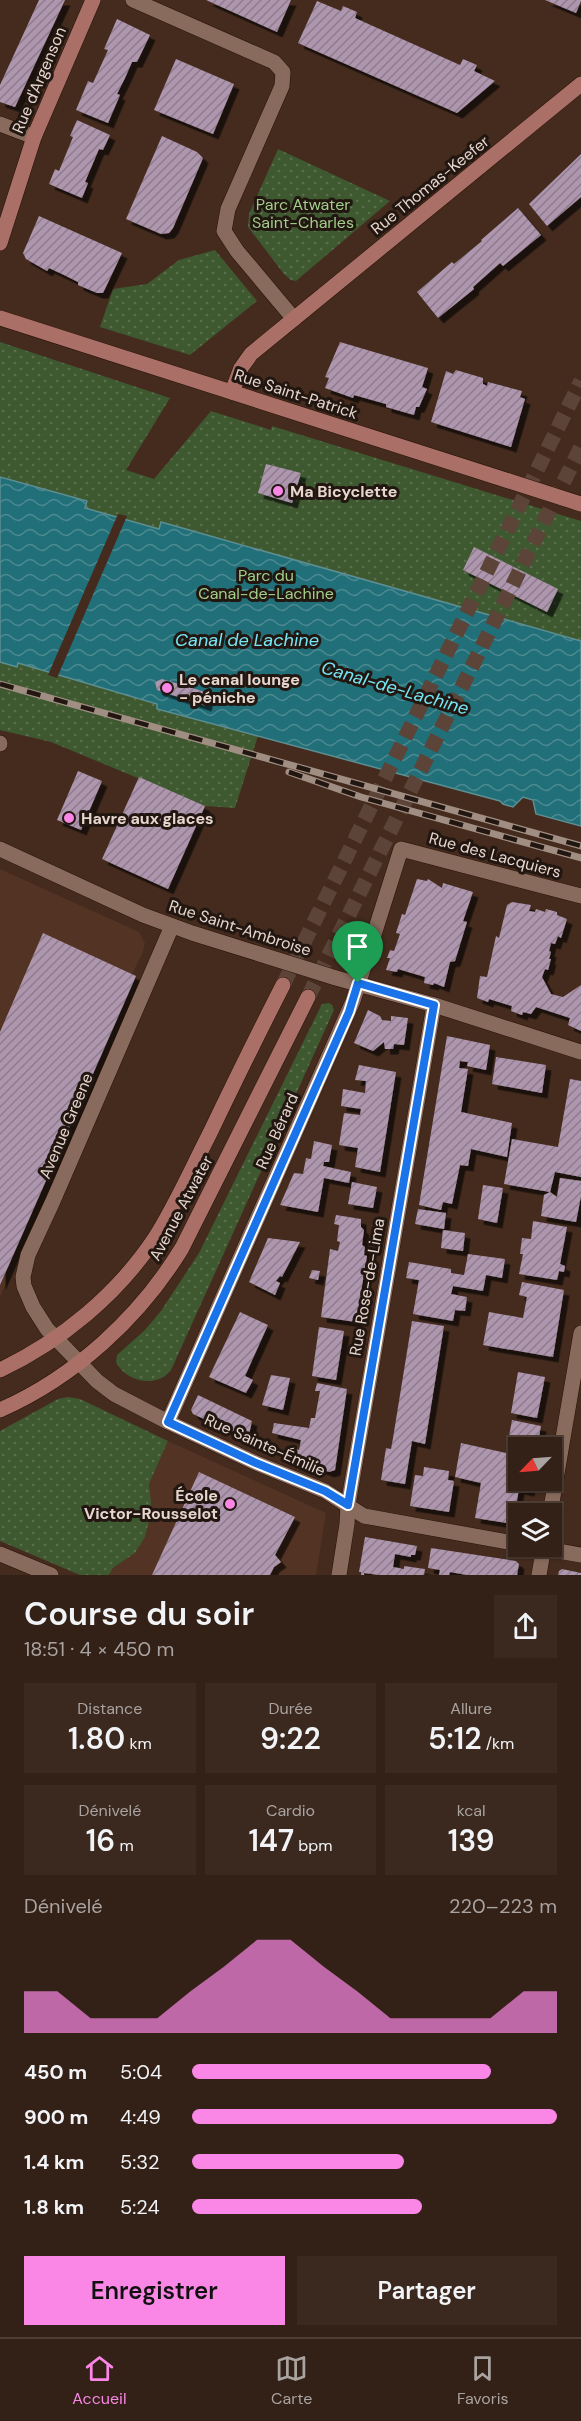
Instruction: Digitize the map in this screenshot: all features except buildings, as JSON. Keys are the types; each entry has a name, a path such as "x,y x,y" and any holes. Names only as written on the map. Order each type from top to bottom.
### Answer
{"main road":[{"name":"Rue d'Argenson","path":"0,243 34,137 93,0"},
{"name":"Rue Thomas-Keefer","path":"232,392 247,358 581,84"},
{"name":"Rue Saint-Patrick","path":"0,318 581,504"},
{"name":"Avenue Atwater","path":"0,1370 26,1357 55,1338 115,1287 155,1238 283,985"},
{"name":"Avenue Atwater","path":"0,1410 36,1391 77,1362 134,1312 160,1283 192,1229 308,997"}],"street":[{"path":"133,0 274,63 283,72 282,86 228,209 224,224 227,236 232,243 294,319"},
{"path":"0,124 34,137"},
{"name":"Rue Saint-Ambroise","path":"0,849 143,915 172,926 581,1052"},
{"name":"Rue des Lacquiers","path":"401,849 581,896"},
{"name":"Rue Bérard","path":"168,1422 340,1033 401,849"},
{"name":"Avenue Greene","path":"55,1338 40,1320 28,1297 24,1286 24,1267 172,926"},
{"name":"Rue Rose-de-Lima","path":"339,1575 348,1505 434,1005"},
{"path":"552,1503 581,1333"},
{"name":"Rue Sainte-Émilie","path":"55,1338 77,1362 114,1394 256,1463 325,1491 364,1516 508,1542"},
{"path":"562,1551 581,1555"},
{"path":"0,1554 51,1575"},
{"path":"539,1557 539,1575"}],"shaded area":[{"path":"0,869 139,932 145,943 132,974 136,976 8,1267 6,1283 0,1297"},
{"name":"École Victor-Rousselot","path":"168,1441 326,1513 316,1575 109,1575 113,1568 135,1553 145,1537 152,1510 149,1484"}],"green space":[{"name":"Parc Atwater Saint-Charles","path":"278,149 390,201 296,281 284,274 248,227 249,214"},
{"name":"Parc Atwater Saint-Charles","path":"215,250 257,301 190,355 100,327 113,289 147,284 179,260"},
{"name":"Parc du Canal-de-Lachine","path":"0,342 170,398 126,470 154,479 211,411 271,430 272,426 581,521 581,826 536,814 533,800 523,797 513,807 500,801 258,736 235,808 205,806 51,742 0,730"},
{"path":"329,1003 334,1010 172,1368 167,1375 152,1381 143,1381 127,1375 116,1362 117,1355 145,1330 161,1311 199,1253 322,1004"},
{"path":"68,1397 80,1399 168,1441 149,1484 152,1510 145,1537 135,1553 113,1568 109,1575 80,1575 0,1541 0,1431 58,1399"}],"water":[{"name":"Canal de Lachine","path":"0,477 87,501 85,508 159,529 161,522 581,641 581,826 536,814 533,800 523,797 513,807 500,801 157,709 157,704 18,663 17,667 0,662"}],"pier":[{"path":"118,514 127,516 57,678 48,675"}],"tunnel":[{"path":"283,985 581,381"},
{"path":"308,997 581,447"}],"railway":[{"path":"0,684 581,846"},
{"path":"289,772 361,797 581,858"}],"place":[{"name":"Ma Bicyclette","path":"278,491"},
{"name":"Le canal lounge - péniche","path":"167,688"},
{"name":"Havre aux glaces","path":"69,818"},
{"name":"École Victor-Rousselot","path":"230,1504"}],"route":[{"path":"358,983 434,1005 348,1505 325,1491 256,1463 168,1422 349,1012 358,983"}],"water label":[{"name":"Canal-de-Lachine","path":"395,688"}]}
